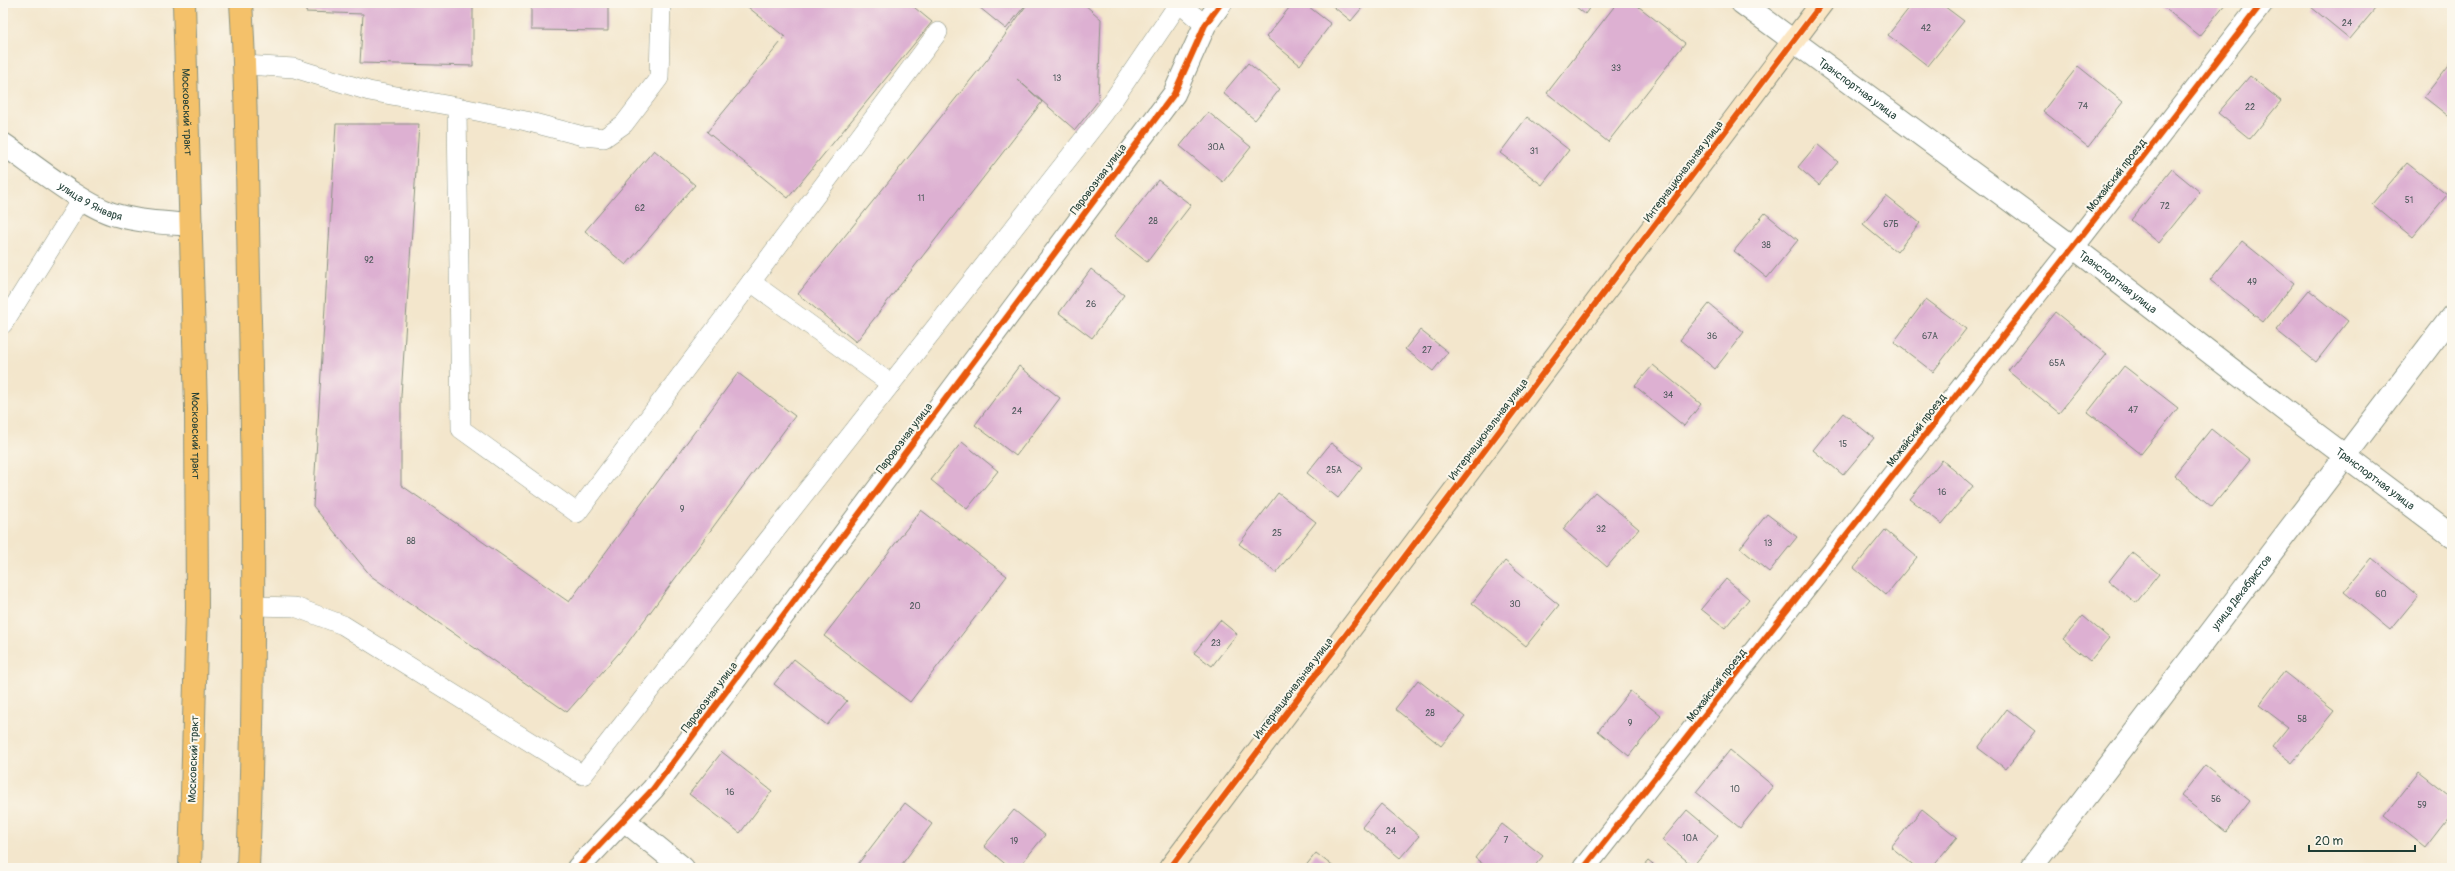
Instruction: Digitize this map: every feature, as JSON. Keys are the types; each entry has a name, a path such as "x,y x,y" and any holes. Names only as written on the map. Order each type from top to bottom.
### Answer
{"main road":[{"name":"Московский тракт","path":"184,3 196,407 197,608 190,868"},
{"path":"241,3 245,65 253,412 254,606 248,868"}],"street":[{"name":"Паровозная улица","path":"578,868 653,789 1174,94 1205,25 1222,3"},
{"name":"Транспортная улица","path":"1742,3 2074,247 2346,457 2452,536"},
{"name":"Интернациональная улица","path":"1170,868 1822,3"},
{"name":"Можайский проезд","path":"1584,868 2074,247 2262,3"},
{"name":"улица 9 Января","path":"3,144 82,198 114,215 140,220 191,225"},
{"name":"улица Декабристов","path":"2031,868 2346,457 2452,316"},
{"path":"624,820 683,868"}],"lane":[{"path":"245,65 294,68 384,94 526,121 583,136 604,138 624,124 659,78 660,3"},
{"path":"254,606 295,607 343,625 583,775 1105,112 1179,3 1205,25"},
{"path":"457,107 461,429 577,513 938,32"},
{"path":"3,324 82,198"},
{"path":"751,282 891,384"}],"building":[{"path":"306,3 473,3 473,66 360,63 363,14 306,12"},
{"path":"531,3 608,3 608,31 531,30"},
{"path":"743,3 909,3 932,22 788,198 707,132 785,37"},
{"path":"974,3 1027,3 1006,29"},
{"path":"1028,3 1083,3 1101,19 1098,101 1075,130 1017,79 1042,102 856,342 798,294 990,56"},
{"path":"1293,3 1304,3 1331,24 1300,65 1266,37"},
{"path":"1329,3 1366,3 1351,21"},
{"path":"1571,3 1593,3 1585,14"},
{"path":"1617,3 1634,3 1685,43 1608,142 1547,93"},
{"path":"1913,3 1940,3 1964,21 1928,66 1888,35"},
{"path":"2163,3 2226,3 2199,36 2161,5"},
{"path":"2314,3 2380,3 2350,39 2311,7"},
{"path":"2452,61 2452,119 2424,97"},
{"path":"1248,63 1280,89 1255,120 1223,93"},
{"path":"2078,66 2123,102 2088,147 2043,111"},
{"path":"2250,76 2281,101 2250,139 2218,113"},
{"path":"1208,112 1251,147 1223,182 1180,146"},
{"path":"1527,117 1569,150 1542,185 1500,153"},
{"path":"336,124 419,124 401,396 401,485 569,602 738,373 795,416 626,645 567,712 371,576 313,506"},
{"path":"1817,144 1838,162 1819,185 1798,167"},
{"path":"654,150 695,185 626,265 585,231"},
{"path":"2407,163 2447,195 2412,237 2372,204"},
{"path":"2172,169 2200,192 2159,243 2131,220"},
{"path":"1158,180 1191,205 1147,262 1114,236"},
{"path":"1886,196 1920,223 1897,252 1863,224"},
{"path":"1765,213 1798,240 1767,278 1734,251"},
{"path":"2242,241 2294,283 2263,322 2210,280"},
{"path":"1091,269 1124,295 1092,338 1059,313"},
{"path":"2309,290 2348,321 2316,362 2276,330"},
{"path":"1926,299 1966,329 1933,372 1894,342"},
{"path":"1709,304 1744,332 1715,369 1680,340"},
{"path":"2055,312 2107,354 2059,413 2008,371"},
{"path":"1420,330 1448,352 1433,371 1405,349"},
{"path":"1653,365 1701,404 1684,426 1635,386"},
{"path":"1019,366 1060,398 1016,456 975,425"},
{"path":"2124,366 2178,408 2141,454 2088,412"},
{"path":"1843,413 1874,438 1843,475 1813,450"},
{"path":"2211,429 2250,460 2212,507 2174,475"},
{"path":"962,442 998,471 967,509 931,480"},
{"path":"1331,443 1362,467 1338,498 1307,473"},
{"path":"1942,460 1973,486 1942,524 1910,499"},
{"path":"1595,492 1639,529 1607,567 1563,529"},
{"path":"1278,493 1316,522 1276,573 1239,544"},
{"path":"921,510 1007,576 910,702 824,636"},
{"path":"1767,514 1797,537 1769,572 1740,548"},
{"path":"1885,530 1917,557 1886,595 1854,568"},
{"path":"2132,552 2159,574 2136,603 2109,581"},
{"path":"2372,558 2418,596 2390,630 2344,592"},
{"path":"1505,561 1559,605 1526,646 1472,603"},
{"path":"1726,579 1749,599 1725,628 1701,609"},
{"path":"2083,616 2109,638 2090,661 2063,639"},
{"path":"1220,620 1237,634 1212,666 1194,653"},
{"path":"794,659 847,701 827,725 774,684"},
{"path":"2284,672 2334,711 2292,763 2272,747 2288,727 2259,705"},
{"path":"1418,680 1465,717 1441,746 1395,709"},
{"path":"1630,691 1661,716 1629,756 1598,731"},
{"path":"2007,709 2035,731 2006,769 1978,748"},
{"path":"1730,750 1773,786 1740,828 1696,792"},
{"path":"722,752 772,791 740,833 689,794"},
{"path":"2205,765 2250,801 2226,832 2181,796"},
{"path":"2419,772 2452,798 2452,812 2425,847 2385,815"},
{"path":"905,803 932,824 899,868 855,868"},
{"path":"1381,804 1419,836 1400,858 1362,827"},
{"path":"1922,809 1957,837 1931,868 1917,868 1891,847"},
{"path":"1014,810 1045,835 1018,868 1010,868 984,846"},
{"path":"1687,810 1718,836 1693,866 1662,840"},
{"path":"1502,824 1543,856 1533,868 1488,868 1475,858"},
{"path":"1316,853 1335,868 1304,868"},
{"path":"1648,861 1657,868 1642,868"}],"cycle path":[{"path":"578,868 653,789 1174,94 1205,25 1221,3"},
{"path":"1170,868 1822,3"},
{"path":"1584,868 2073,247 2262,3"}]}
